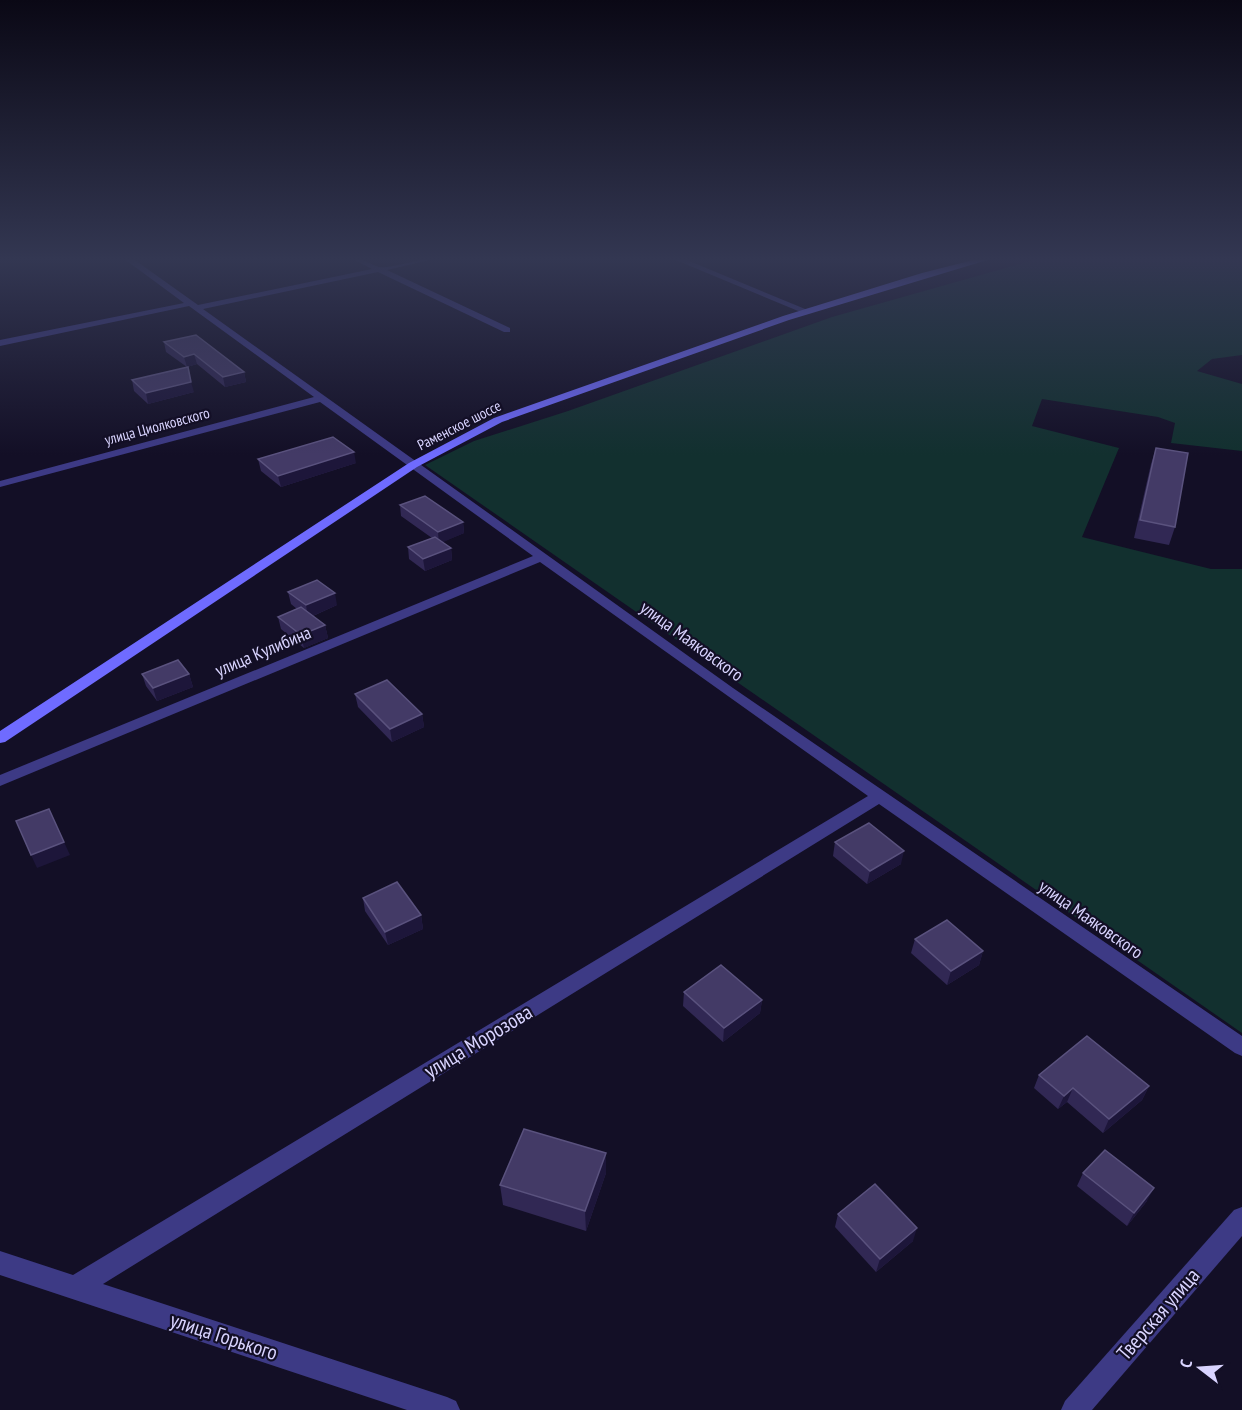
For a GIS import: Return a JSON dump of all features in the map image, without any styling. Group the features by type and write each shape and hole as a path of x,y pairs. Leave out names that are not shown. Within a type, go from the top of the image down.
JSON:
{"main road":[{"name":"Раменское шоссе","path":"0,738 413,465 498,420 770,324"}],"street":[{"path":"0,343 100,324"},
{"name":"улица Маяковского","path":"218,324 728,691 1242,1047"},
{"path":"493,324 507,330"},
{"name":"улица Циолковского","path":"0,484 322,398"},
{"name":"улица Кулибина","path":"0,781 541,557"},
{"name":"улица Морозова","path":"76,1287 880,796"},
{"name":"Тверская улица","path":"1074,1410 1242,1218"},
{"name":"улица Горького","path":"0,1263 447,1410"}],"green space":[{"path":"813,324 1242,324 1242,355 1212,359 1197,371 1242,384 1242,451 1171,443 1175,423 1158,417 1042,399 1032,426 1119,448 1082,537 1211,569 1242,569 1242,1033 425,465 474,441 568,411"}],"building":[{"path":"196,335 244,372 223,377 194,354 184,357 164,342"},
{"path":"188,367 191,382 146,393 132,380"},
{"path":"333,437 354,452 278,476 258,459"},
{"path":"1156,448 1188,453 1175,527 1140,520"},
{"path":"425,496 463,522 438,532 400,505"},
{"path":"435,537 451,548 423,559 408,547"},
{"path":"317,580 335,593 306,605 288,592"},
{"path":"301,607 325,625 301,635 278,617"},
{"path":"178,660 189,674 153,688 142,674"},
{"path":"387,680 422,714 390,729 355,694"},
{"path":"49,809 64,842 31,855 16,821"},
{"path":"869,823 904,851 870,871 835,842"},
{"path":"397,882 421,915 385,932 363,898"},
{"path":"947,920 983,951 951,971 915,939"},
{"path":"721,965 762,1000 724,1028 684,992"},
{"path":"1087,1036 1149,1086 1109,1119 1073,1088 1064,1096 1039,1075"},
{"path":"524,1129 606,1153 585,1211 500,1185"},
{"path":"1105,1150 1154,1188 1134,1213 1083,1173"},
{"path":"875,1184 917,1228 880,1259 838,1214"}]}
